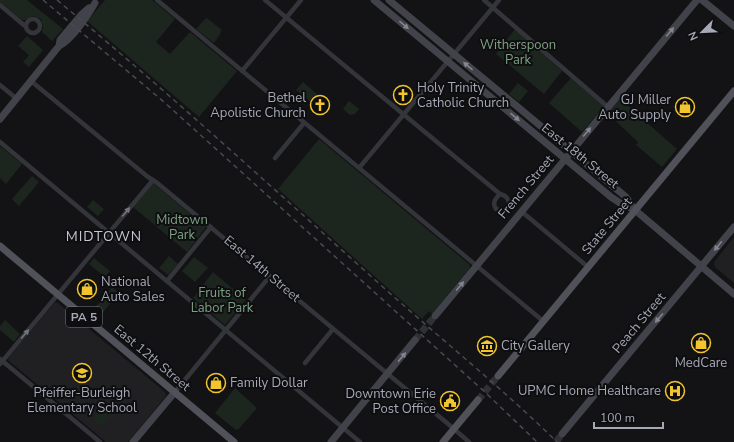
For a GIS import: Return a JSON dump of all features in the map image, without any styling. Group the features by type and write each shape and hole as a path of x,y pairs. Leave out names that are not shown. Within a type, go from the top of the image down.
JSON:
{"main road":[{"name":"East 18th Street","path":"374,0 611,197 635,210"},
{"name":"East 18th Street","path":"389,0 626,197 635,210"},
{"name":"French Street","path":"435,316 697,0"},
{"path":"702,0 734,26"},
{"path":"0,119 59,46 60,40 81,15 96,2"},
{"name":"State Street","path":"498,376 734,91"},
{"path":"635,210 734,294"},
{"name":"Peach Street","path":"562,434 734,227"},
{"name":"East 12th Street","path":"0,246 234,442"},
{"path":"331,442 415,340"},
{"path":"133,442 174,392"},
{"path":"443,442 478,400"}],"street":[{"path":"156,0 543,321"},
{"path":"265,0 500,194"},
{"path":"242,71 301,0"},
{"path":"484,0 608,108"},
{"path":"359,168 499,0"},
{"path":"0,5 25,26"},
{"name":"East 14th Street","path":"31,81 211,227 469,442"},
{"path":"0,85 17,99"},
{"path":"275,158 304,123"},
{"path":"0,142 360,442"},
{"path":"100,442 1,361 153,180"},
{"path":"521,211 588,267"},
{"path":"167,281 211,227"},
{"path":"174,392 270,276"},
{"path":"305,363 334,329"}],"shaded area":[{"path":"734,237 734,283 715,267 714,264"},
{"name":"Pfeiffer-Burleigh Elementary School","path":"55,302 165,392 166,396 128,442 106,442 8,360"}],"green space":[{"path":"0,0 27,0 63,29 52,41 42,32 43,27 41,19 33,16 22,20 0,2"},
{"path":"105,0 152,0 175,19 156,42 170,54 190,32 237,71 199,117 87,21"},
{"path":"207,18 222,30 214,43 196,29"},
{"name":"Witherspoon Park","path":"515,29 562,71 544,94 496,54"},
{"path":"27,36 43,50 29,67 23,62 29,55 18,46"},
{"path":"571,78 604,106 582,132 549,103"},
{"path":"303,82 317,94 311,102 296,90"},
{"path":"518,83 528,91 519,102 509,94"},
{"path":"619,98 677,149 662,167 636,145 638,142 607,113"},
{"path":"349,101 359,109 355,114 350,115 343,109"},
{"path":"319,139 470,265 469,269 432,314 429,311 422,319 278,189"},
{"path":"0,146 22,164 6,184 0,178"},
{"path":"32,176 39,182 19,206 12,199"},
{"name":"Midtown Park","path":"153,183 206,227 187,252 133,207"},
{"path":"93,200 104,209 98,216 87,207"},
{"path":"169,256 178,264 168,275 159,268"},
{"path":"194,257 208,268 195,282 182,271"},
{"path":"94,258 110,271 105,277 89,264"},
{"name":"Fruits of Labor Park","path":"213,272 246,300 225,325 193,298"},
{"path":"112,287 119,293 99,317 92,311"},
{"path":"5,320 20,334 14,342 0,330 0,326"},
{"path":"235,388 257,408 238,430 215,413"},
{"path":"100,409 106,410 109,418 103,426 94,421 95,415"}],"tunnel":[{"path":"415,340 435,316"},
{"path":"478,400 498,376"},
{"path":"556,442 562,434"}],"railway":[{"path":"43,0 164,102 487,394 537,442"},
{"path":"57,0 181,106 384,288 515,402 557,442"}],"place":[{"name":"Holy Trinity Catholic Church","path":"403,95"},
{"name":"Bethel Apolistic Church","path":"320,105"},
{"name":"GJ Miller Auto Supply","path":"685,107"},
{"name":"National Auto Sales","path":"87,289"},
{"name":"MedCare","path":"701,343"},
{"name":"City Gallery","path":"487,346"},
{"name":"Pfeiffer-Burleigh Elementary School","path":"82,373"},
{"name":"Family Dollar","path":"216,383"},
{"name":"UPMC Home Healthcare","path":"675,391"},
{"name":"Downtown Erie Post Office","path":"450,401"}],"district":[{"name":"MIDTOWN","path":"104,236"}]}
